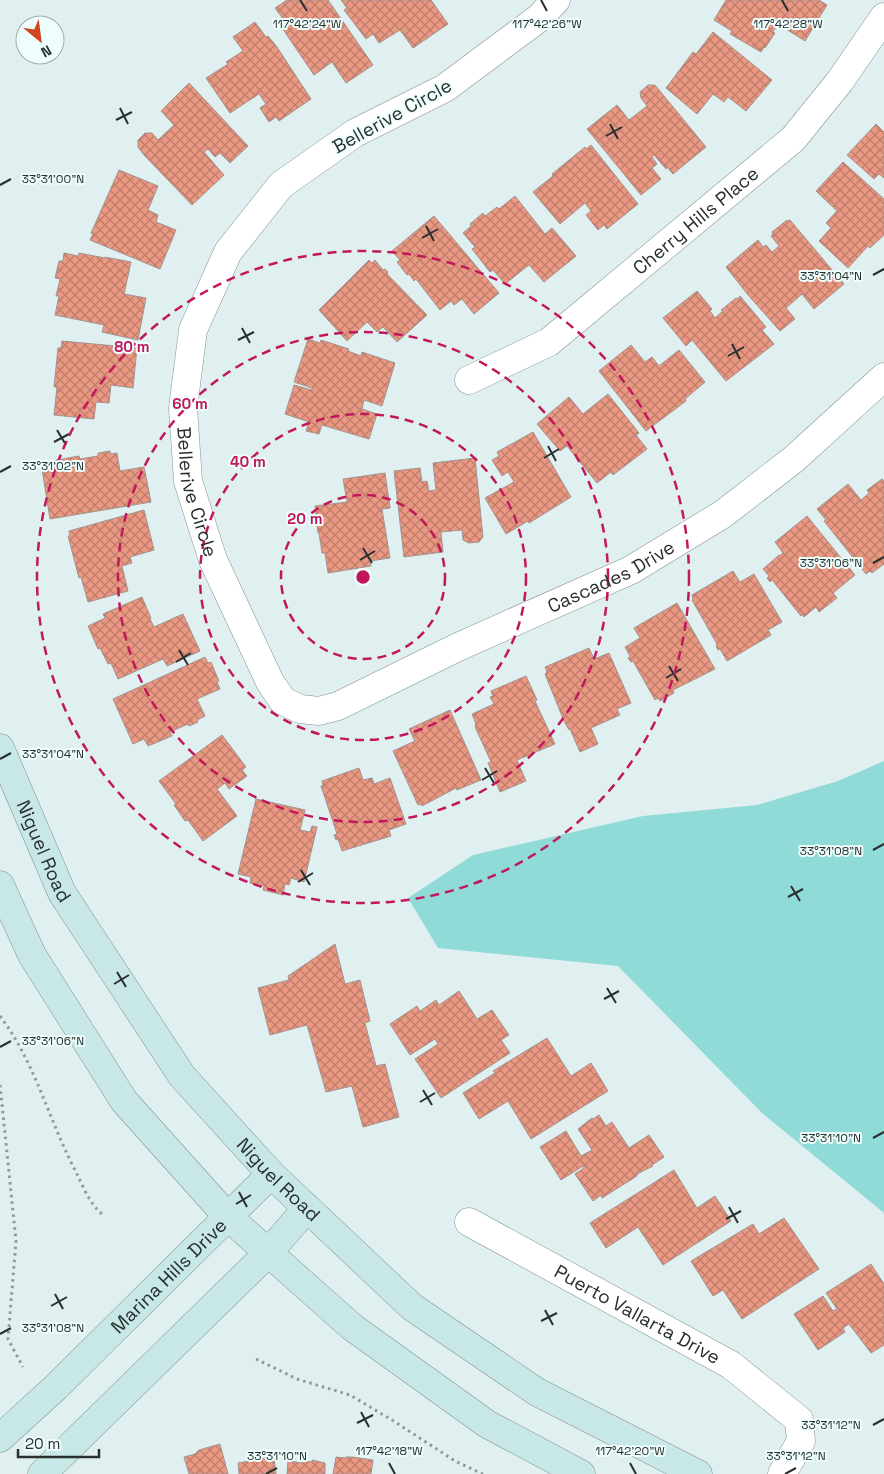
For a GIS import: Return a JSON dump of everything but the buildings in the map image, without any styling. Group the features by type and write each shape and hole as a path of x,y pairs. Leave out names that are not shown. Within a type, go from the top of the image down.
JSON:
{"main road":[{"name":"Niguel Road","path":"0,748 62,893 182,1076 271,1174 412,1307 537,1392 698,1474"},
{"path":"0,885 32,955 124,1101 227,1216 352,1326 487,1424 581,1474"},
{"name":"Marina Hills Drive","path":"0,1438 56,1387 271,1174"},
{"path":"42,1474 268,1253 307,1208"}],"street":[{"name":"Bellerive Circle","path":"300,709 284,701 270,682 213,560 188,481 183,408 193,330 228,252 281,185 355,133 445,88 539,18 556,0"},
{"name":"Cherry Hills Place","path":"469,380 549,342 793,139 840,80 884,17"},
{"name":"Cascades Drive","path":"300,709 319,711 338,706 458,647 632,570 723,514 794,459 884,377"},
{"name":"Puerto Vallarta Drive","path":"469,1222 731,1365 799,1420 801,1441 782,1474"}],"path":[{"path":"0,1016 12,1032 66,1154 84,1189 96,1209 102,1214"},
{"path":"0,1085 16,1240 8,1339 23,1367"},
{"path":"256,1359 296,1379 350,1395 455,1461 483,1474"}],"shaded area":[{"path":"884,761 884,1213 762,1113 618,966 438,948 408,898 473,855 643,816 757,805 838,781"}]}
